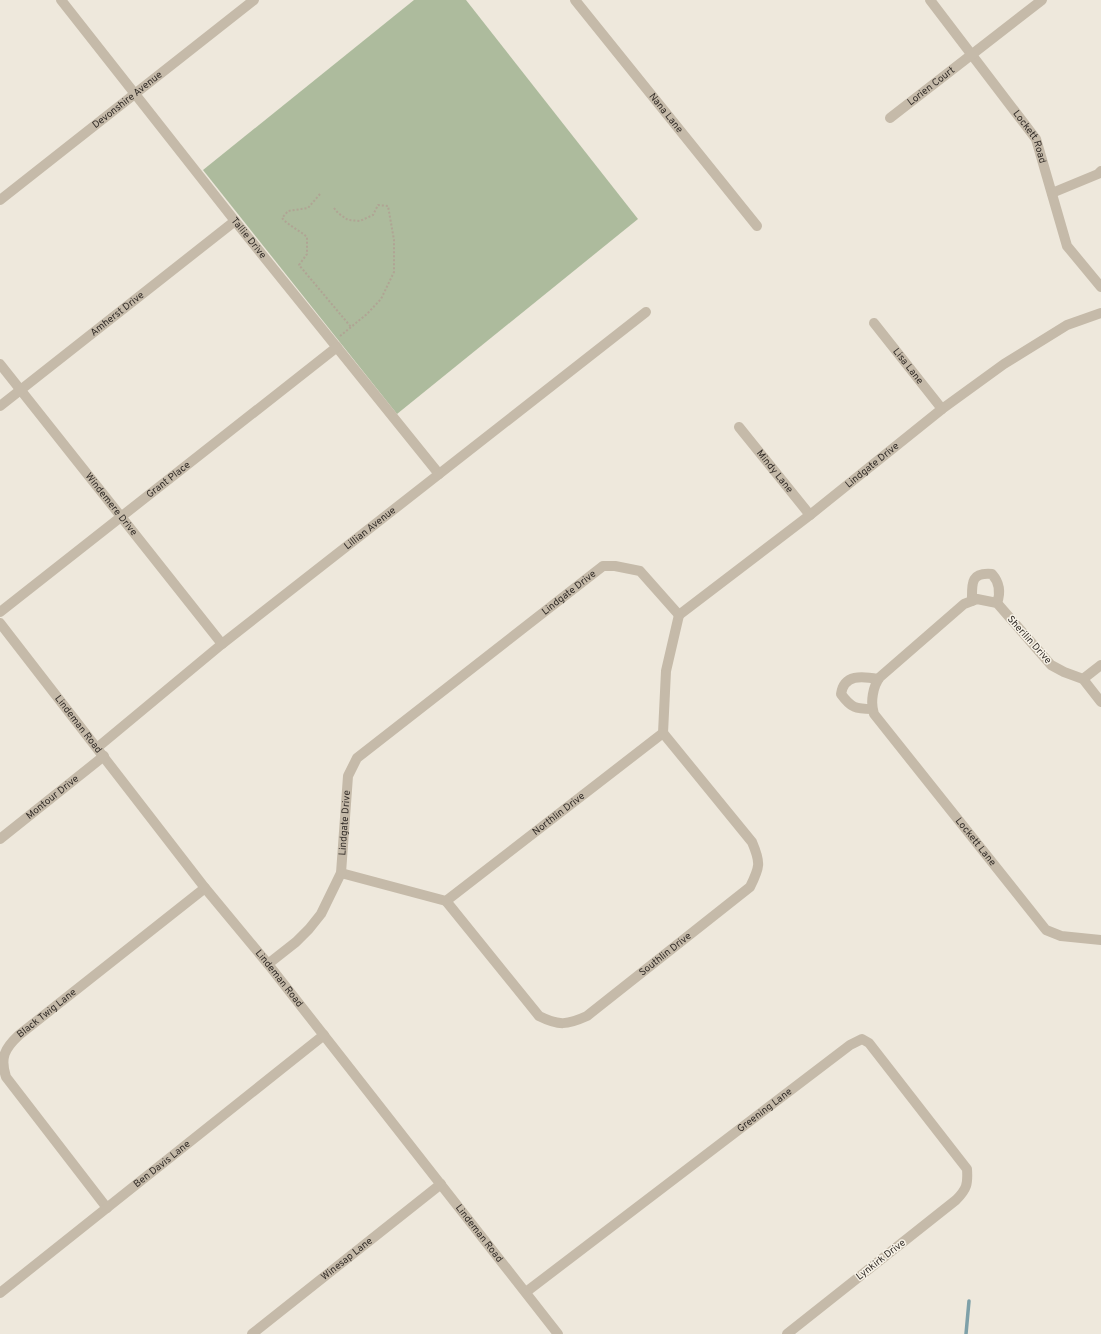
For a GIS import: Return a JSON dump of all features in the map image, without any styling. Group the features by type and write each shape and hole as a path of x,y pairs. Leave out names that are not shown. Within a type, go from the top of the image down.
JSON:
{"street":[{"name":"Tallie Drive","path":"61,0 235,221 439,474"},
{"name":"Devonshire Avenue","path":"0,200 254,0"},
{"name":"Nana Lane","path":"575,0 757,226"},
{"name":"Lockett Road","path":"930,0 1036,139 1067,246 1101,287"},
{"name":"Lorien Court","path":"890,118 1042,0"},
{"path":"1052,194 1098,174 1101,171"},
{"name":"Amherst Drive","path":"0,406 235,221"},
{"name":"Lillian Avenue","path":"98,747 222,644 646,312"},
{"name":"Lindgate Drive","path":"268,964 296,942 309,929 321,914 341,873 348,776 357,758 603,566 615,566 640,571 679,615 810,515 942,409 1004,364 1067,325 1101,313"},
{"name":"Lisa Lane","path":"874,323 942,409"},
{"name":"Grant Place","path":"0,612 335,344"},
{"name":"Windemere Drive","path":"0,364 222,644"},
{"name":"Mindy Lane","path":"739,427 810,515"},
{"path":"878,679 857,677 848,680 842,686 841,694 847,702 857,709 872,709 872,696 878,679 964,604 972,601 977,599 997,603 1000,596 997,580 992,574 983,573 976,576 972,583 972,601"},
{"name":"Sherilin Drive","path":"997,603 1051,665 1064,672 1083,679"},
{"path":"663,733 666,670 679,615"},
{"name":"Lindeman Road","path":"0,623 98,747 205,888 268,964 558,1334"},
{"path":"1101,665 1083,679 1101,702"},
{"name":"Lockett Lane","path":"872,709 874,714 1046,930 1061,936 1101,940"},
{"name":"Southlin Drive","path":"446,901 540,1016 554,1023 573,1022 586,1016 750,887 758,872 758,857 752,842 663,733"},
{"name":"Northlin Drive","path":"446,901 663,733"},
{"name":"Montour Drive","path":"0,839 104,756"},
{"path":"341,873 446,901"},
{"name":"Black Twig Lane","path":"107,1208 6,1077 2,1067 3,1056 7,1048 19,1035 205,888"},
{"name":"Ben Davis Lane","path":"0,1293 324,1035"},
{"name":"Greening Lane","path":"526,1292 850,1045 862,1038 869,1043 967,1169 968,1180"},
{"name":"Lynkirk Drive","path":"787,1334 956,1200 965,1191 968,1180"},
{"name":"Winesap Lane","path":"252,1334 441,1184"}],"path":[{"path":"320,194 308,208 288,211 282,218 287,224 298,229 307,237 307,254 299,265 351,327"},
{"path":"334,208 348,220 360,221 373,215 378,205 388,206 390,226 394,240 394,272 381,299 335,344"}],"green space":[{"path":"414,0 466,0 638,219 397,414 203,170"}],"waterway":[{"path":"966,1334 969,1301"}]}
